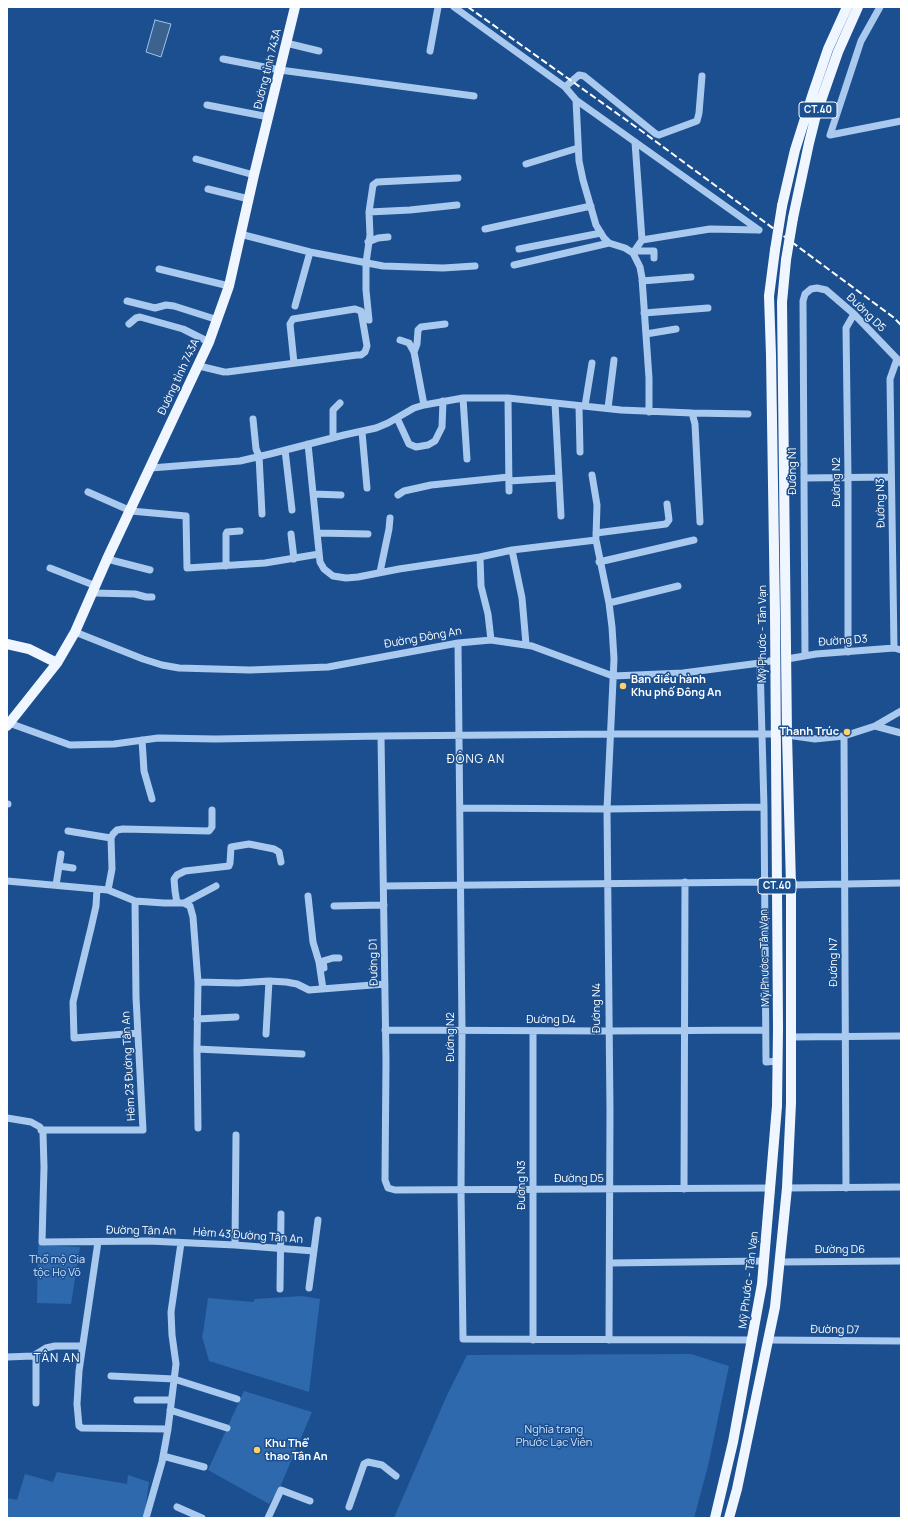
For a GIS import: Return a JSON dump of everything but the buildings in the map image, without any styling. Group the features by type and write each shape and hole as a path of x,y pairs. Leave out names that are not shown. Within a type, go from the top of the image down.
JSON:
{"main road":[{"name":"Đường tỉnh 743A","path":"8,725 57,663 75,632 107,559 199,366 218,320 229,286 248,199 295,7"},
{"name":"Mỹ Phước - Tân Vạn","path":"715,1518 734,1442 762,1284 777,1106 778,1061 772,354 769,296 782,206 795,150 828,49 847,7"},
{"name":"Mỹ Phước - Tân Vạn","path":"729,1518 775,1307 787,1188 791,1103 791,885 787,736 782,302 786,260 816,115 838,52 858,7"},
{"path":"7,644 29,649 57,663"},
{"path":"775,734 787,736"}],"street":[{"path":"430,51 438,7"},
{"path":"454,7 565,87 576,100 759,230 710,230 642,240"},
{"path":"880,7 860,41 830,134 901,121"},
{"path":"286,43 318,51"},
{"path":"223,59 280,70 474,96"},
{"path":"565,87 579,75 584,76 656,134 660,134 697,121 702,76"},
{"path":"576,100 578,148 583,180 596,225 609,243"},
{"path":"207,105 269,116"},
{"path":"634,252 642,240 635,142"},
{"path":"526,164 578,148"},
{"path":"196,159 254,175"},
{"path":"369,320 366,290 366,263 373,185 377,182 458,178"},
{"path":"208,189 248,199"},
{"path":"370,212 410,210 457,205"},
{"path":"485,229 591,206"},
{"path":"519,249 601,233"},
{"path":"240,234 310,252 383,266 442,268 475,266"},
{"path":"368,242 378,238 388,237"},
{"path":"514,265 609,243 634,252 654,251 654,258"},
{"path":"295,306 310,252"},
{"path":"634,252 640,267 642,281 649,378 649,412"},
{"path":"159,269 229,286"},
{"path":"642,281 691,277"},
{"name":"Đường D5","path":"811,289 817,288 826,290 854,314 899,361"},
{"name":"Đường N1","path":"805,655 803,301 805,294 811,289"},
{"path":"127,301 155,308 166,305 174,306 218,320"},
{"path":"644,313 708,308"},
{"path":"199,366 225,372 294,364 357,355 365,352 367,346 361,311 355,309 293,319 290,324 294,364"},
{"name":"Đường N2","path":"848,652 846,328 854,314"},
{"path":"129,324 136,318 140,317 183,330 209,342"},
{"path":"414,352 418,344 418,330 421,327 445,324"},
{"path":"646,334 676,329"},
{"path":"400,340 409,343 414,352 424,405"},
{"path":"608,408 614,360"},
{"name":"Đường N3","path":"897,649 893,574 890,379 899,361"},
{"path":"580,452 582,406 592,363"},
{"path":"151,468 240,461 334,437 362,432 376,428 414,408 463,398 508,398 649,412 748,414"},
{"path":"463,398 467,459"},
{"path":"508,398 509,491"},
{"path":"397,418 409,444 416,447 428,444 435,441 442,427 443,401"},
{"path":"334,437 333,410 340,403"},
{"path":"555,403 561,516"},
{"path":"692,413 695,424 700,522"},
{"path":"253,418 256,449 259,456 262,514"},
{"path":"362,432 367,488"},
{"path":"308,444 319,554 324,569 328,574 339,578 358,577 380,572 480,557 512,550 596,540"},
{"path":"285,450 292,510"},
{"name":"Đường N4","path":"592,475 597,505 596,540 599,562 609,603 614,658 607,809 610,1190 609,1340"},
{"path":"804,478 891,477"},
{"path":"398,495 404,490 431,485 509,479 558,478"},
{"path":"88,492 130,512 186,516 187,568 265,563 319,554"},
{"path":"313,494 341,495"},
{"path":"596,533 666,524 669,520 667,504"},
{"path":"380,572 390,518"},
{"path":"226,566 226,534 227,532 240,531"},
{"path":"317,533 368,534"},
{"path":"291,534 294,558"},
{"path":"599,562 694,540"},
{"path":"512,550 522,598 526,644"},
{"path":"480,557 481,586 488,614 491,640"},
{"path":"107,559 150,570"},
{"path":"50,568 95,589 152,597"},
{"path":"893,574 901,574"},
{"path":"609,603 678,586"},
{"name":"Đường Đông An","path":"75,632 143,659 162,665 179,668 250,670 328,667 458,643 491,640 526,644 613,676 683,673 775,660"},
{"name":"Đường N2","path":"458,643 462,1030 461,1190 464,1339 533,1340"},
{"name":"Đường D3","path":"787,658 805,655 897,649"},
{"path":"760,663 764,807 766,1062 778,1061"},
{"path":"787,736 815,739 844,736 875,726 901,710"},
{"path":"8,725 70,745 114,744 158,738 216,739 459,735 775,734"},
{"path":"875,726 901,733"},
{"name":"Đường D1","path":"381,736 385,984 384,1180 388,1188"},
{"name":"Đường N7","path":"844,736 846,1188"},
{"path":"142,740 144,771 152,799"},
{"path":"460,808 607,809 764,807"},
{"path":"108,890 112,869 111,838 117,830 209,831 212,827 212,810"},
{"path":"68,831 111,838"},
{"path":"181,903 174,891 174,879 177,874 229,866 231,847 249,844 274,849 279,852 281,862"},
{"path":"56,886 61,854"},
{"path":"59,866 72,868"},
{"path":"7,881 108,890 135,901 164,904 181,903 190,906 193,917 198,982 198,1128"},
{"path":"684,1189 685,882"},
{"path":"384,886 764,882"},
{"path":"791,885 901,883"},
{"path":"181,903 216,886"},
{"path":"97,889 96,906 73,1002 74,1038 138,1033"},
{"path":"308,896 313,942 325,989"},
{"name":"Hẻm 23 Đường Tân An","path":"41,1130 143,1130 138,1033 135,901"},
{"path":"334,906 384,905"},
{"path":"325,989 323,961 339,958"},
{"path":"198,982 238,983 269,981 292,983 309,990 385,984"},
{"path":"266,1034 269,981"},
{"path":"197,1019 236,1017"},
{"name":"Đường D4","path":"385,1030 765,1030"},
{"name":"Đường N3","path":"533,1031 533,1340"},
{"path":"791,1037 901,1036"},
{"path":"197,1049 302,1054"},
{"path":"7,1118 31,1122 37,1125 41,1130"},
{"name":"Đường Tân An","path":"41,1130 43,1135 44,1154 42,1242 143,1241 181,1243 171,1312 172,1335 176,1358 168,1429 163,1456 146,1518"},
{"path":"235,1245 236,1135"},
{"path":"787,1188 901,1187"},
{"name":"Đường D5","path":"388,1188 395,1190 771,1188"},
{"path":"280,1289 281,1214"},
{"path":"309,1288 318,1220"},
{"path":"98,1242 82,1346 77,1390 80,1428 168,1429"},
{"name":"Hẻm 43 Đường Tân An","path":"181,1243 235,1245 314,1251"},
{"path":"610,1263 764,1261"},
{"name":"Đường D6","path":"779,1262 901,1261"},
{"path":"533,1340 753,1340"},
{"name":"Đường D7","path":"769,1340 901,1341"},
{"path":"7,1357 27,1357 54,1346 82,1346"},
{"path":"36,1354 36,1403"},
{"path":"111,1376 174,1379 237,1399"},
{"path":"137,1400 171,1400"},
{"path":"170,1410 228,1428"},
{"path":"163,1456 204,1467"},
{"path":"349,1507 364,1464 368,1462 382,1465 396,1476"},
{"path":"268,1518 281,1490 310,1501"},
{"path":"177,1507 202,1518"}],"green space":[{"name":"Thổ mộ Gia tộc Họ Võ","path":"38,1245 80,1247 71,1304 37,1303"},
{"path":"302,1296 320,1299 309,1392 209,1361 202,1336 208,1298 253,1302 255,1299"},
{"name":"Nghĩa trang Phước Lạc Viên","path":"691,1354 729,1366 708,1466 694,1518 394,1518 447,1395 467,1355"},
{"name":"Khu Thể thao Tân An","path":"244,1391 312,1412 280,1487 269,1504 208,1470"},
{"path":"57,1472 127,1484 128,1475 149,1482 144,1518 7,1518 7,1498 17,1500 25,1474 53,1482"}],"shaded area":[{"path":"155,20 171,24 161,57 146,52"}],"railway":[{"path":"468,7 643,132 893,317 901,325"}],"place":[{"name":"Ban điều hành Khu phố Đông An","path":"623,686"},
{"name":"Thanh Trúc","path":"847,732"},
{"name":"Khu Thể thao Tân An","path":"257,1450"}],"district":[{"name":"ĐÔNG AN","path":"476,760"},
{"name":"TÂN AN","path":"57,1359"}]}
